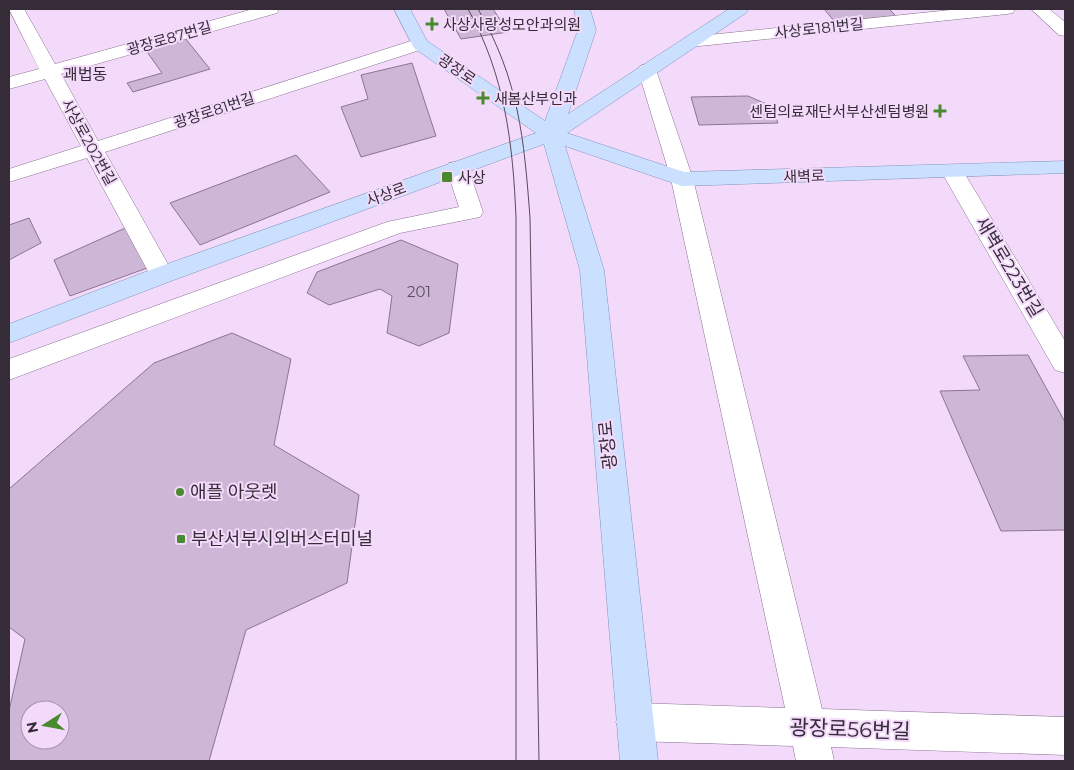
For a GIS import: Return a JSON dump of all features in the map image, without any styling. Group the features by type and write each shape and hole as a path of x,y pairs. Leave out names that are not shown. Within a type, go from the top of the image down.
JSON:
{"main road":[{"name":"광장로","path":"402,9 420,44 551,134 592,270 639,761"},
{"path":"551,134 587,30 582,9"},
{"name":"사상로","path":"9,334 162,275 551,134 740,9"},
{"name":"새벽로","path":"551,134 682,179 1065,167"}],"street":[{"name":"사상로202번길","path":"16,9 162,275"},
{"name":"광장로87번길","path":"9,83 271,9"},
{"name":"사상로181번길","path":"690,42 1007,9"},
{"path":"1039,9 1065,31"},
{"name":"광장로81번길","path":"9,176 420,44"},
{"path":"646,70 682,179 812,745"},
{"path":"9,370 395,227 472,212 457,168"},
{"name":"새벽로223번길","path":"952,171 1065,363"},
{"name":"광장로56번길","path":"635,722 812,745 1065,736"}],"building":[{"path":"444,9 493,9 508,32 461,39"},
{"path":"824,9 889,9 896,16 835,22"},
{"path":"185,38 210,69 133,92 127,83 162,73 145,49"},
{"path":"412,63 436,136 361,157 341,107 368,99 361,75"},
{"path":"748,96 771,106 778,123 699,125 691,97"},
{"path":"296,155 330,192 200,245 170,203"},
{"path":"29,218 41,243 9,260 9,225"},
{"path":"132,225 150,267 70,296 54,260"},
{"path":"401,240 458,264 449,333 419,346 387,333 392,296 380,289 329,305 307,293 317,272"},
{"name":"부산서부시외버스터미널","path":"232,333 291,359 274,445 359,495 347,583 246,630 209,761 9,761 9,711 25,639 9,627 9,489 154,363"},
{"path":"1028,355 1065,422 1065,530 1001,531 940,391 980,390 963,356"}],"tram line":[{"path":"468,9 481,34 499,85 505,110 515,190 516,761"},
{"path":"478,9 503,60 511,85 522,135 528,189 539,761"}],"place":[{"name":"사상사랑성모안과의원","path":"432,24"},
{"name":"새봄산부인과","path":"483,98"},
{"name":"센텀의료재단서부산센텀병원","path":"940,111"},
{"name":"사상","path":"447,177"},
{"name":"애플 아웃렛","path":"180,492"},
{"name":"부산서부시외버스터미널","path":"181,539"}],"district":[{"name":"괘법동","path":"85,74"}]}
